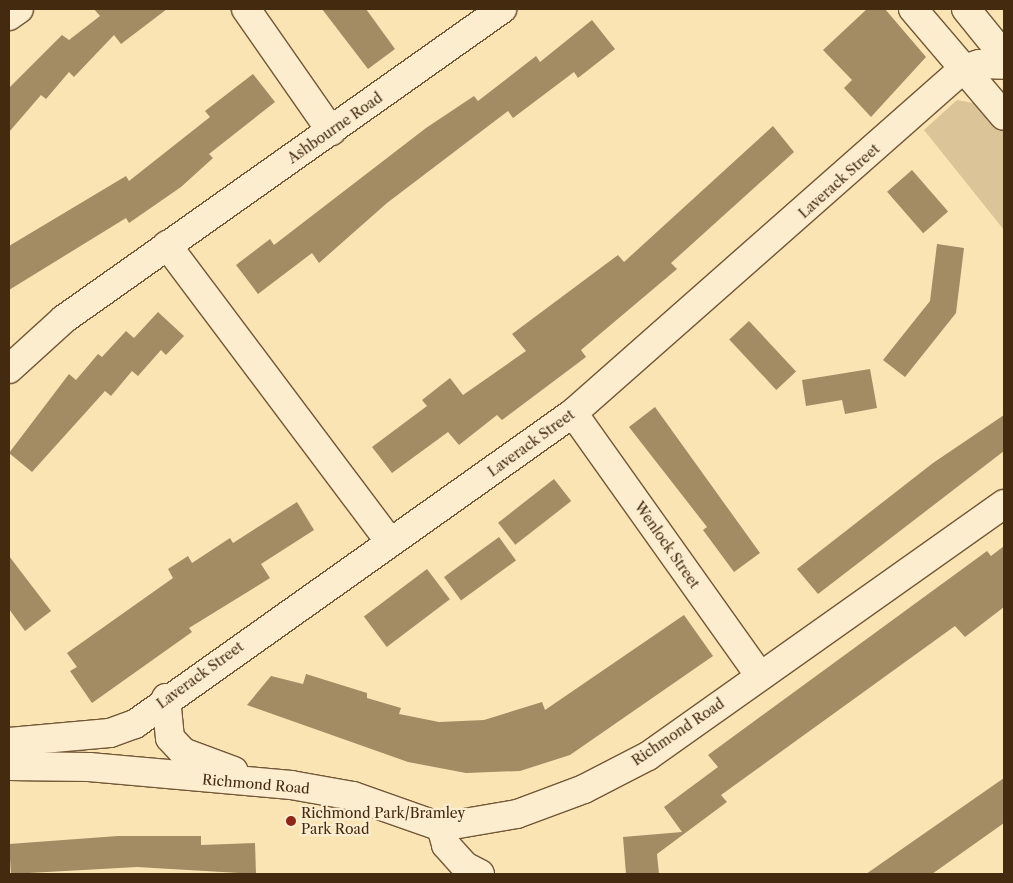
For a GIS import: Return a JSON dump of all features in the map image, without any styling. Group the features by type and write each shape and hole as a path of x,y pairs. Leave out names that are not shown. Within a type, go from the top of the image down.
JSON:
{"main road":[{"path":"9,16 19,9"},
{"path":"246,9 331,130"},
{"name":"Ashbourne Road","path":"9,369 64,319 502,9"},
{"path":"913,9 1004,116"},
{"path":"966,9 1004,56"},
{"path":"963,69 979,64 1004,65"},
{"name":"Laverack Street","path":"9,742 110,733 135,724 166,698 573,413 963,69"},
{"path":"167,245 390,542"},
{"name":"Wenlock Street","path":"573,413 760,676"},
{"name":"Richmond Road","path":"9,766 89,767 271,782 353,796 441,827 517,814 584,789 648,756 1004,504"},
{"path":"166,698 170,738 183,752 271,782"},
{"path":"441,827 446,845 465,866 480,874"}],"shaded area":[{"path":"957,100 973,103 1004,132 1004,230 924,130"}],"building":[{"path":"94,9 167,9 121,44 114,35 74,77 69,72 46,99 41,95 9,132 9,88 62,35 69,40 100,16"},
{"path":"322,9 366,9 395,49 368,69"},
{"path":"867,9 885,9 926,57 871,117 844,88 852,80 823,50"},
{"path":"592,20 615,49 578,78 574,72 513,118 508,111 387,203 319,263 312,253 258,294 236,265 270,239 274,245 426,128 474,96 478,101 536,56 540,62"},
{"path":"253,74 275,102 209,154 213,158 181,187 129,223 126,218 9,290 9,246 126,176 129,181 210,117 205,111"},
{"path":"773,126 794,152 671,263 677,269 581,350 586,357 502,420 497,415 459,445 448,432 392,473 372,447 427,406 422,400 450,378 463,395 526,351 512,334 618,255 624,262"},
{"path":"912,170 948,212 923,233 887,192"},
{"path":"937,244 964,248 956,313 905,377 883,360 930,301"},
{"path":"158,312 184,336 166,355 161,350 138,376 132,371 111,396 105,391 32,472 9,453 69,374 76,380 98,354 102,357 126,331 134,338"},
{"path":"749,321 796,371 776,390 729,339"},
{"path":"870,369 877,408 845,414 842,400 806,406 802,380"},
{"path":"655,407 760,553 734,572 703,530 707,527 629,427"},
{"path":"1004,415 1004,451 818,594 797,569 933,463"},
{"path":"554,479 571,501 515,545 498,523"},
{"path":"297,502 314,530 261,564 270,578 189,628 192,632 92,703 70,671 77,667 67,653 173,578 168,569 188,556 192,563 230,538 233,543"},
{"path":"499,537 516,560 461,600 444,577"},
{"path":"1004,546 1004,607 965,637 955,626 721,795 727,802 657,854 659,874 626,874 623,837 682,832 664,807 718,767 708,755 987,551 991,556"},
{"path":"9,556 51,611 25,631 9,609"},
{"path":"427,569 450,599 387,647 364,617"},
{"path":"684,615 713,656 570,755 520,771 466,773 408,762 247,705 271,676 303,684 306,674 367,693 367,698 401,708 399,714 439,722 484,720 542,702 545,710"},
{"path":"1004,778 1004,823 932,874 866,874"},
{"path":"118,836 201,836 201,845 255,843 256,874 137,867 11,874 9,844"}],"place":[{"name":"Richmond Park/Bramley Park Road","path":"291,821"}]}
